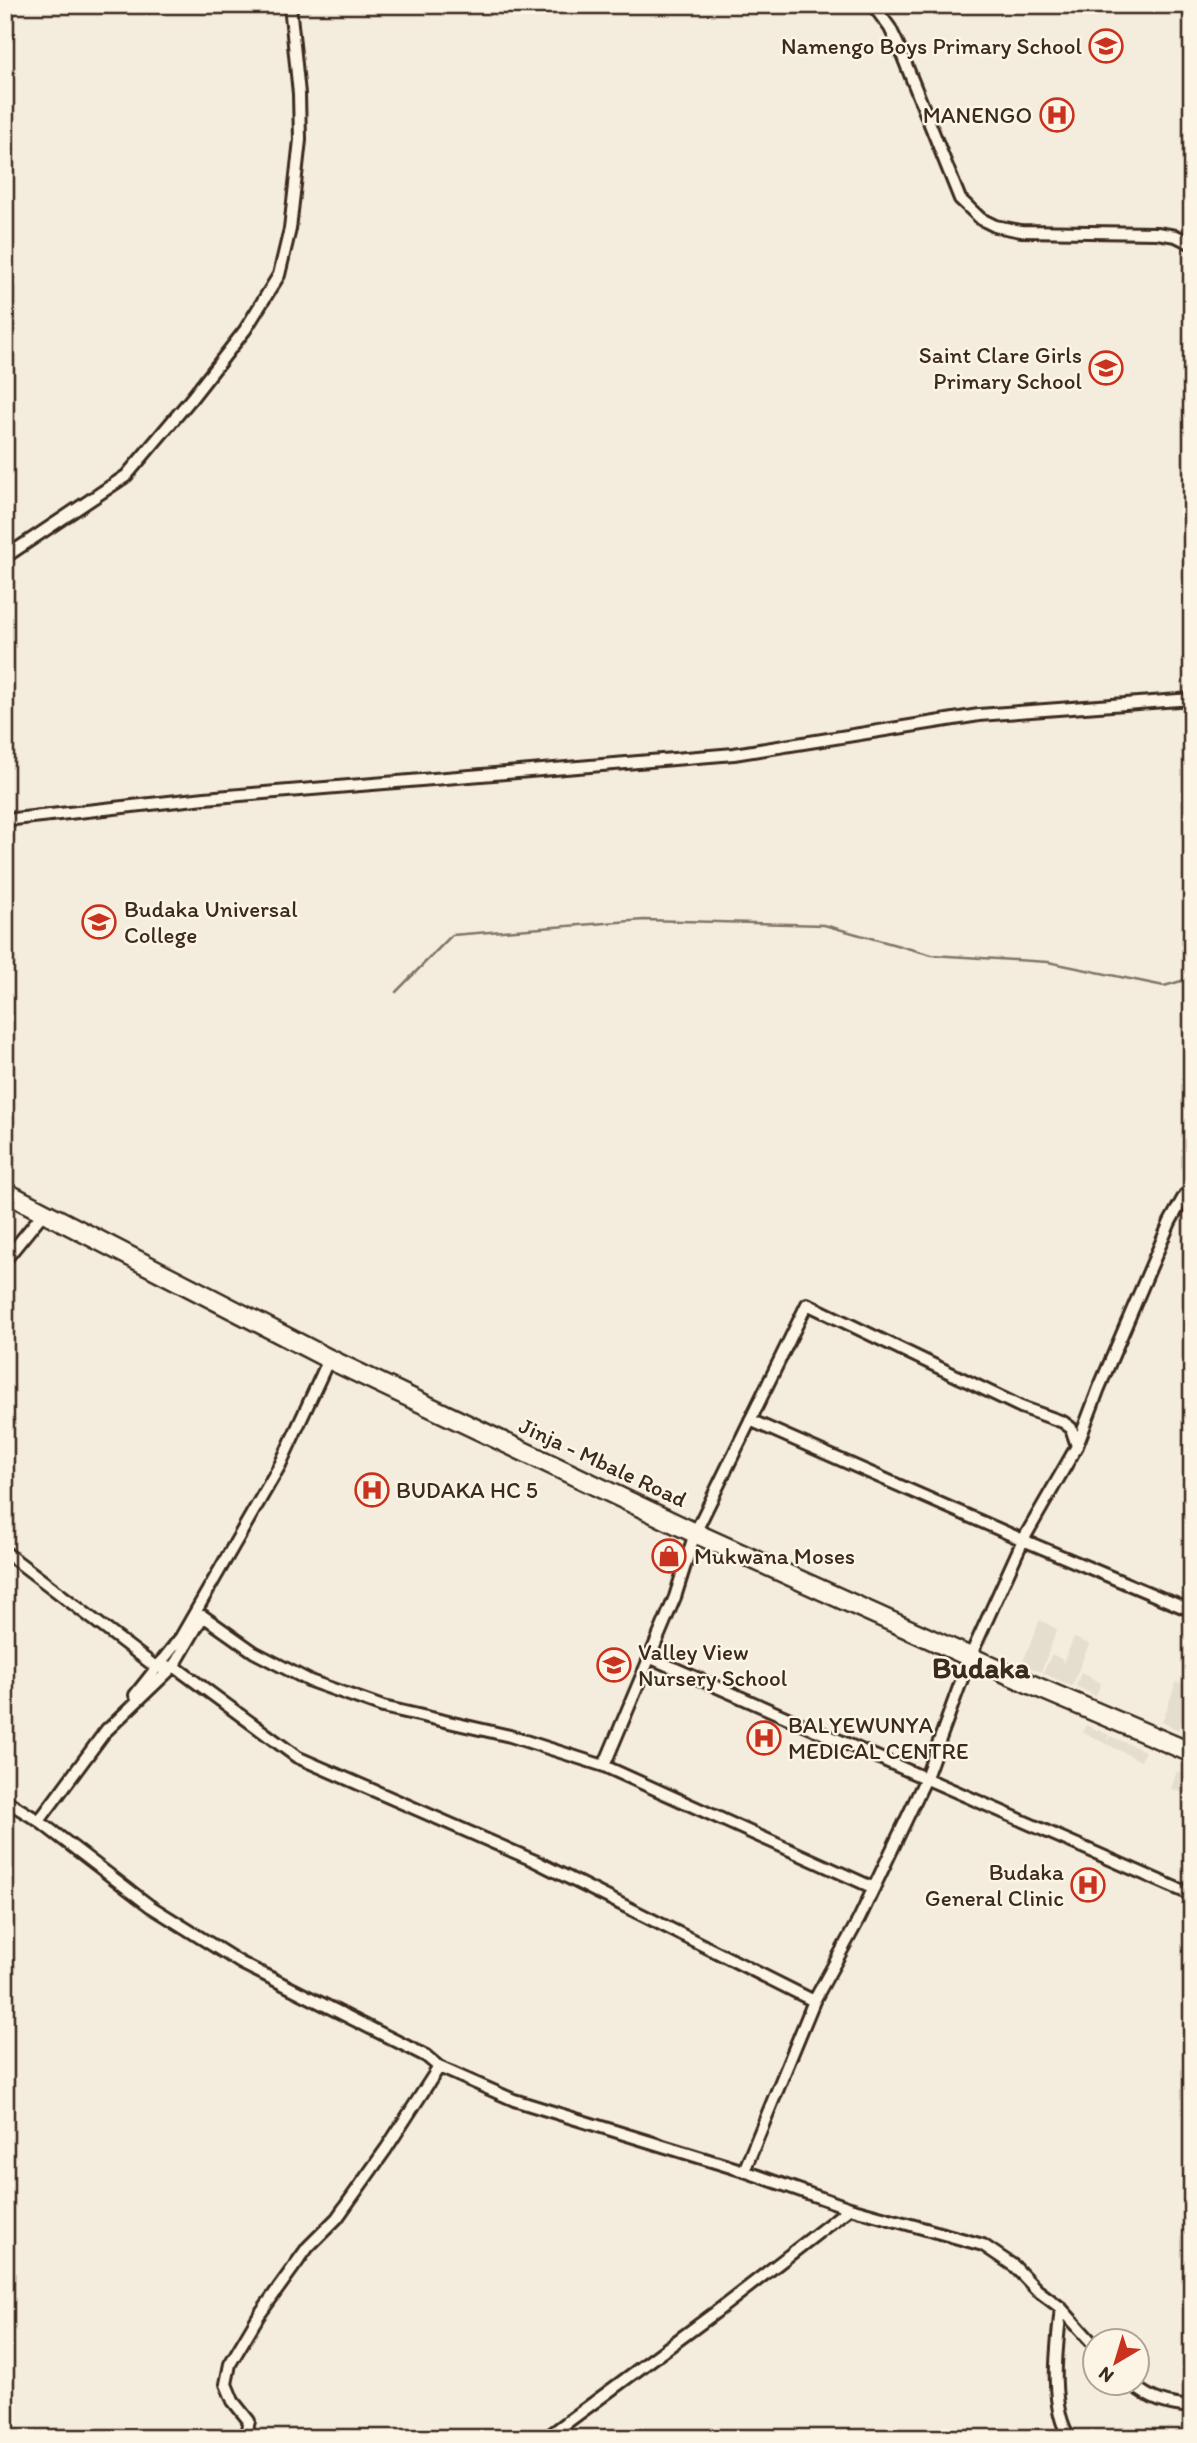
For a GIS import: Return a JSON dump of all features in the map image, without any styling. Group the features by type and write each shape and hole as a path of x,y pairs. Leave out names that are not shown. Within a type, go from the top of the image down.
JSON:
{"main road":[{"name":"Jinja - Mbale Road","path":"6,1193 329,1359 695,1533 1192,1753"}],"street":[{"path":"5,556 126,476 245,330 279,275 290,229 300,140 299,94 290,5"},
{"path":"873,5 890,28 899,47 960,199 981,219 995,226 1021,231 1157,233 1176,236 1192,244"},
{"path":"5,820 218,797 734,754 979,715 1192,699"},
{"path":"744,2171 814,2001 874,1888 925,1780 970,1657 1023,1540 1077,1446 1170,1222 1185,1195 1192,1195"},
{"path":"5,1260 44,1212"},
{"path":"604,1766 675,1597 695,1533 807,1304 1021,1407 1063,1422 1071,1428 1077,1446"},
{"path":"39,1821 103,1734 181,1637 280,1465 329,1359"},
{"path":"750,1420 1192,1611"},
{"path":"5,1552 157,1668 174,1666 297,1757 535,1861 814,2001"},
{"path":"103,1734 174,1666 202,1616 254,1652 310,1681 383,1707 510,1736 604,1766 874,1888"},
{"path":"651,1658 925,1780 1185,1892 1191,1892"},
{"path":"5,1800 39,1821 150,1906 241,1963 426,2056 439,2067 514,2099 744,2171 850,2208 983,2245 1014,2266 1037,2290 1061,2308 1082,2331"},
{"path":"245,2438 249,2421 233,2402 226,2384 230,2364 259,2315 308,2247 337,2218 439,2067"},
{"path":"546,2438 850,2208"},
{"path":"1061,2308 1055,2392 1070,2438"},
{"path":"1152,2398 1163,2404 1192,2407"}],"shaded area":[{"path":"1040,1620 1057,1629 1041,1672 1022,1664"},
{"path":"1074,1638 1089,1644 1072,1686 1043,1673 1052,1654 1063,1660 1061,1667"},
{"path":"1081,1672 1101,1683 1096,1696 1076,1686"},
{"path":"1176,1682 1192,1686 1192,1695 1178,1730 1162,1722"},
{"path":"1086,1725 1109,1735 1106,1742 1110,1736 1145,1751 1141,1761 1082,1732"},
{"path":"1177,1771 1192,1777 1191,1796 1171,1789"}],"waterway":[{"path":"396,992 452,935 644,920 824,925 932,955 1048,962 1164,986 1192,978"}],"place":[{"name":"Namengo Boys Primary School","path":"1106,46"},
{"name":"MANENGO","path":"1057,115"},
{"name":"Saint Clare Girls Primary School","path":"1106,368"},
{"name":"Budaka Universal College","path":"99,922"},
{"name":"BUDAKA HC 5","path":"372,1490"},
{"name":"Mukwana Moses","path":"669,1556"},
{"name":"Valley View Nursery School","path":"614,1665"},
{"name":"BALYEWUNYA MEDICAL CENTRE","path":"764,1738"},
{"name":"Budaka General Clinic","path":"1088,1885"}],"district":[{"name":"Budaka","path":"981,1667"}]}
